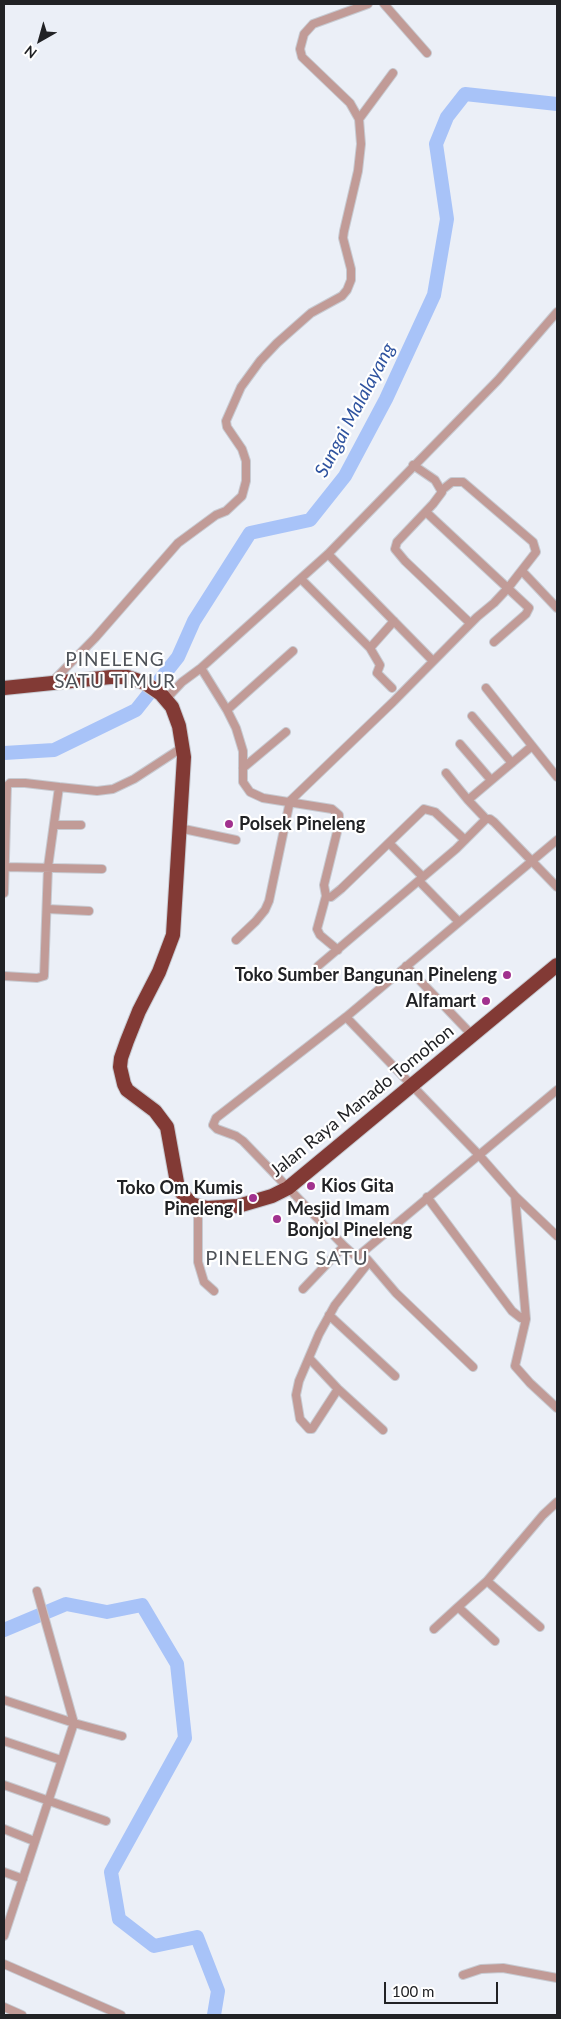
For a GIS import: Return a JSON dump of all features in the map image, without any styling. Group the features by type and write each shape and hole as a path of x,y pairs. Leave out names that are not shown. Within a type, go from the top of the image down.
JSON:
{"highway":[{"path":"4,688 128,677 145,683 163,696 179,726 183,747 172,940 160,972 139,1011 127,1041 121,1058 120,1071 127,1090 155,1111 167,1127 178,1188 186,1200 198,1207"},
{"name":"Jalan Raya Manado Tomohon","path":"198,1207 215,1208 245,1204 272,1196 288,1188 557,965"}],"street":[{"path":"51,683 95,638 178,544 216,515 226,512 242,496 246,481 246,461 242,449 227,428 226,421 240,387 277,343 311,313 342,296 349,284 351,269 343,238 358,171 361,144 359,119 350,103 302,57 300,49 304,34 313,24 368,4"},
{"path":"384,4 427,52"},
{"path":"359,119 393,73"},
{"path":"163,696 200,668 328,554 498,380 557,312"},
{"path":"413,465 431,477 442,490"},
{"path":"236,940 256,921 265,910 269,901 290,801 393,702 470,623 508,588 536,552 533,542 463,482 452,482 442,490 440,496 397,542 395,549 405,561 470,623"},
{"path":"426,512 526,605 528,611 494,642"},
{"path":"328,554 432,661"},
{"path":"522,571 557,608"},
{"path":"301,579 370,648 380,665 377,674 392,688"},
{"path":"370,648 394,622"},
{"path":"227,710 293,651"},
{"path":"200,668 227,710 240,740 243,782 250,792 263,798 332,809 339,815 339,824 324,885 326,896 317,929 320,935 338,950"},
{"path":"486,688 557,777"},
{"path":"472,716 512,763"},
{"path":"243,768 286,732"},
{"path":"460,744 490,780"},
{"path":"468,800 532,746"},
{"path":"4,893 7,786 10,783 97,791 113,789 134,779 183,747"},
{"path":"446,773 486,819 494,822 557,886"},
{"path":"4,976 37,978 44,976 48,867 59,787"},
{"path":"326,896 334,895 424,809 435,812 466,840"},
{"path":"318,966 466,840 486,819"},
{"path":"55,824 81,826"},
{"path":"179,828 236,840"},
{"path":"557,840 346,1017 213,1122 217,1130 240,1138 344,1246 354,1255 359,1256 427,1197 557,1090"},
{"path":"389,842 459,922"},
{"path":"5,866 102,869"},
{"path":"47,909 89,911"},
{"path":"406,966 472,1035"},
{"path":"346,1017 479,1155 515,1196 557,1236"},
{"path":"515,1196 526,1319 515,1366 557,1408"},
{"path":"427,1197 512,1310 521,1318 526,1319"},
{"path":"198,1207 198,1262 204,1282 214,1291"},
{"path":"303,1289 344,1246"},
{"path":"362,1253 415,1311 473,1367"},
{"path":"338,1389 312,1429 309,1429 300,1418 296,1395 299,1381 329,1316 342,1296 370,1262"},
{"path":"329,1316 395,1376"},
{"path":"309,1358 338,1389 383,1430"},
{"path":"434,1629 487,1581 543,1515 557,1502"},
{"path":"487,1581 540,1627"},
{"path":"4,1936 6,1919 23,1879 74,1723 37,1591"},
{"path":"458,1607 495,1641"},
{"path":"4,1700 74,1723 122,1736"},
{"path":"4,1741 61,1760"},
{"path":"4,1785 106,1821"},
{"path":"4,1830 34,1841"},
{"path":"4,1872 23,1879"},
{"path":"4,1964 121,2015"},
{"path":"463,1975 481,1969 503,1968 557,1978"},
{"path":"4,2007 22,2015"}],"waterway":[{"name":"Sungai Malalayang","path":"4,753 54,750 136,710 178,657 194,621 250,533 310,520 345,476 386,399 434,295 447,219 436,144 447,117 465,94 557,104"},
{"name":"Sungai Malalayang","path":"4,1630 66,1604 107,1612 142,1605 177,1664 185,1738 111,1872 119,1919 154,1946 197,1937 218,1991 214,2015"}],"place":[{"name":"Polsek Pineleng","path":"229,824"},
{"name":"Toko Sumber Bangunan Pineleng","path":"507,975"},
{"name":"Alfamart","path":"486,1001"},
{"name":"Kios Gita","path":"311,1186"},
{"name":"Toko Om Kumis Pineleng I","path":"253,1198"},
{"name":"Mesjid Imam Bonjol Pineleng","path":"277,1219"}],"district":[{"name":"PINELENG SATU TIMUR","path":"115,671"},
{"name":"PINELENG SATU","path":"287,1259"}]}
